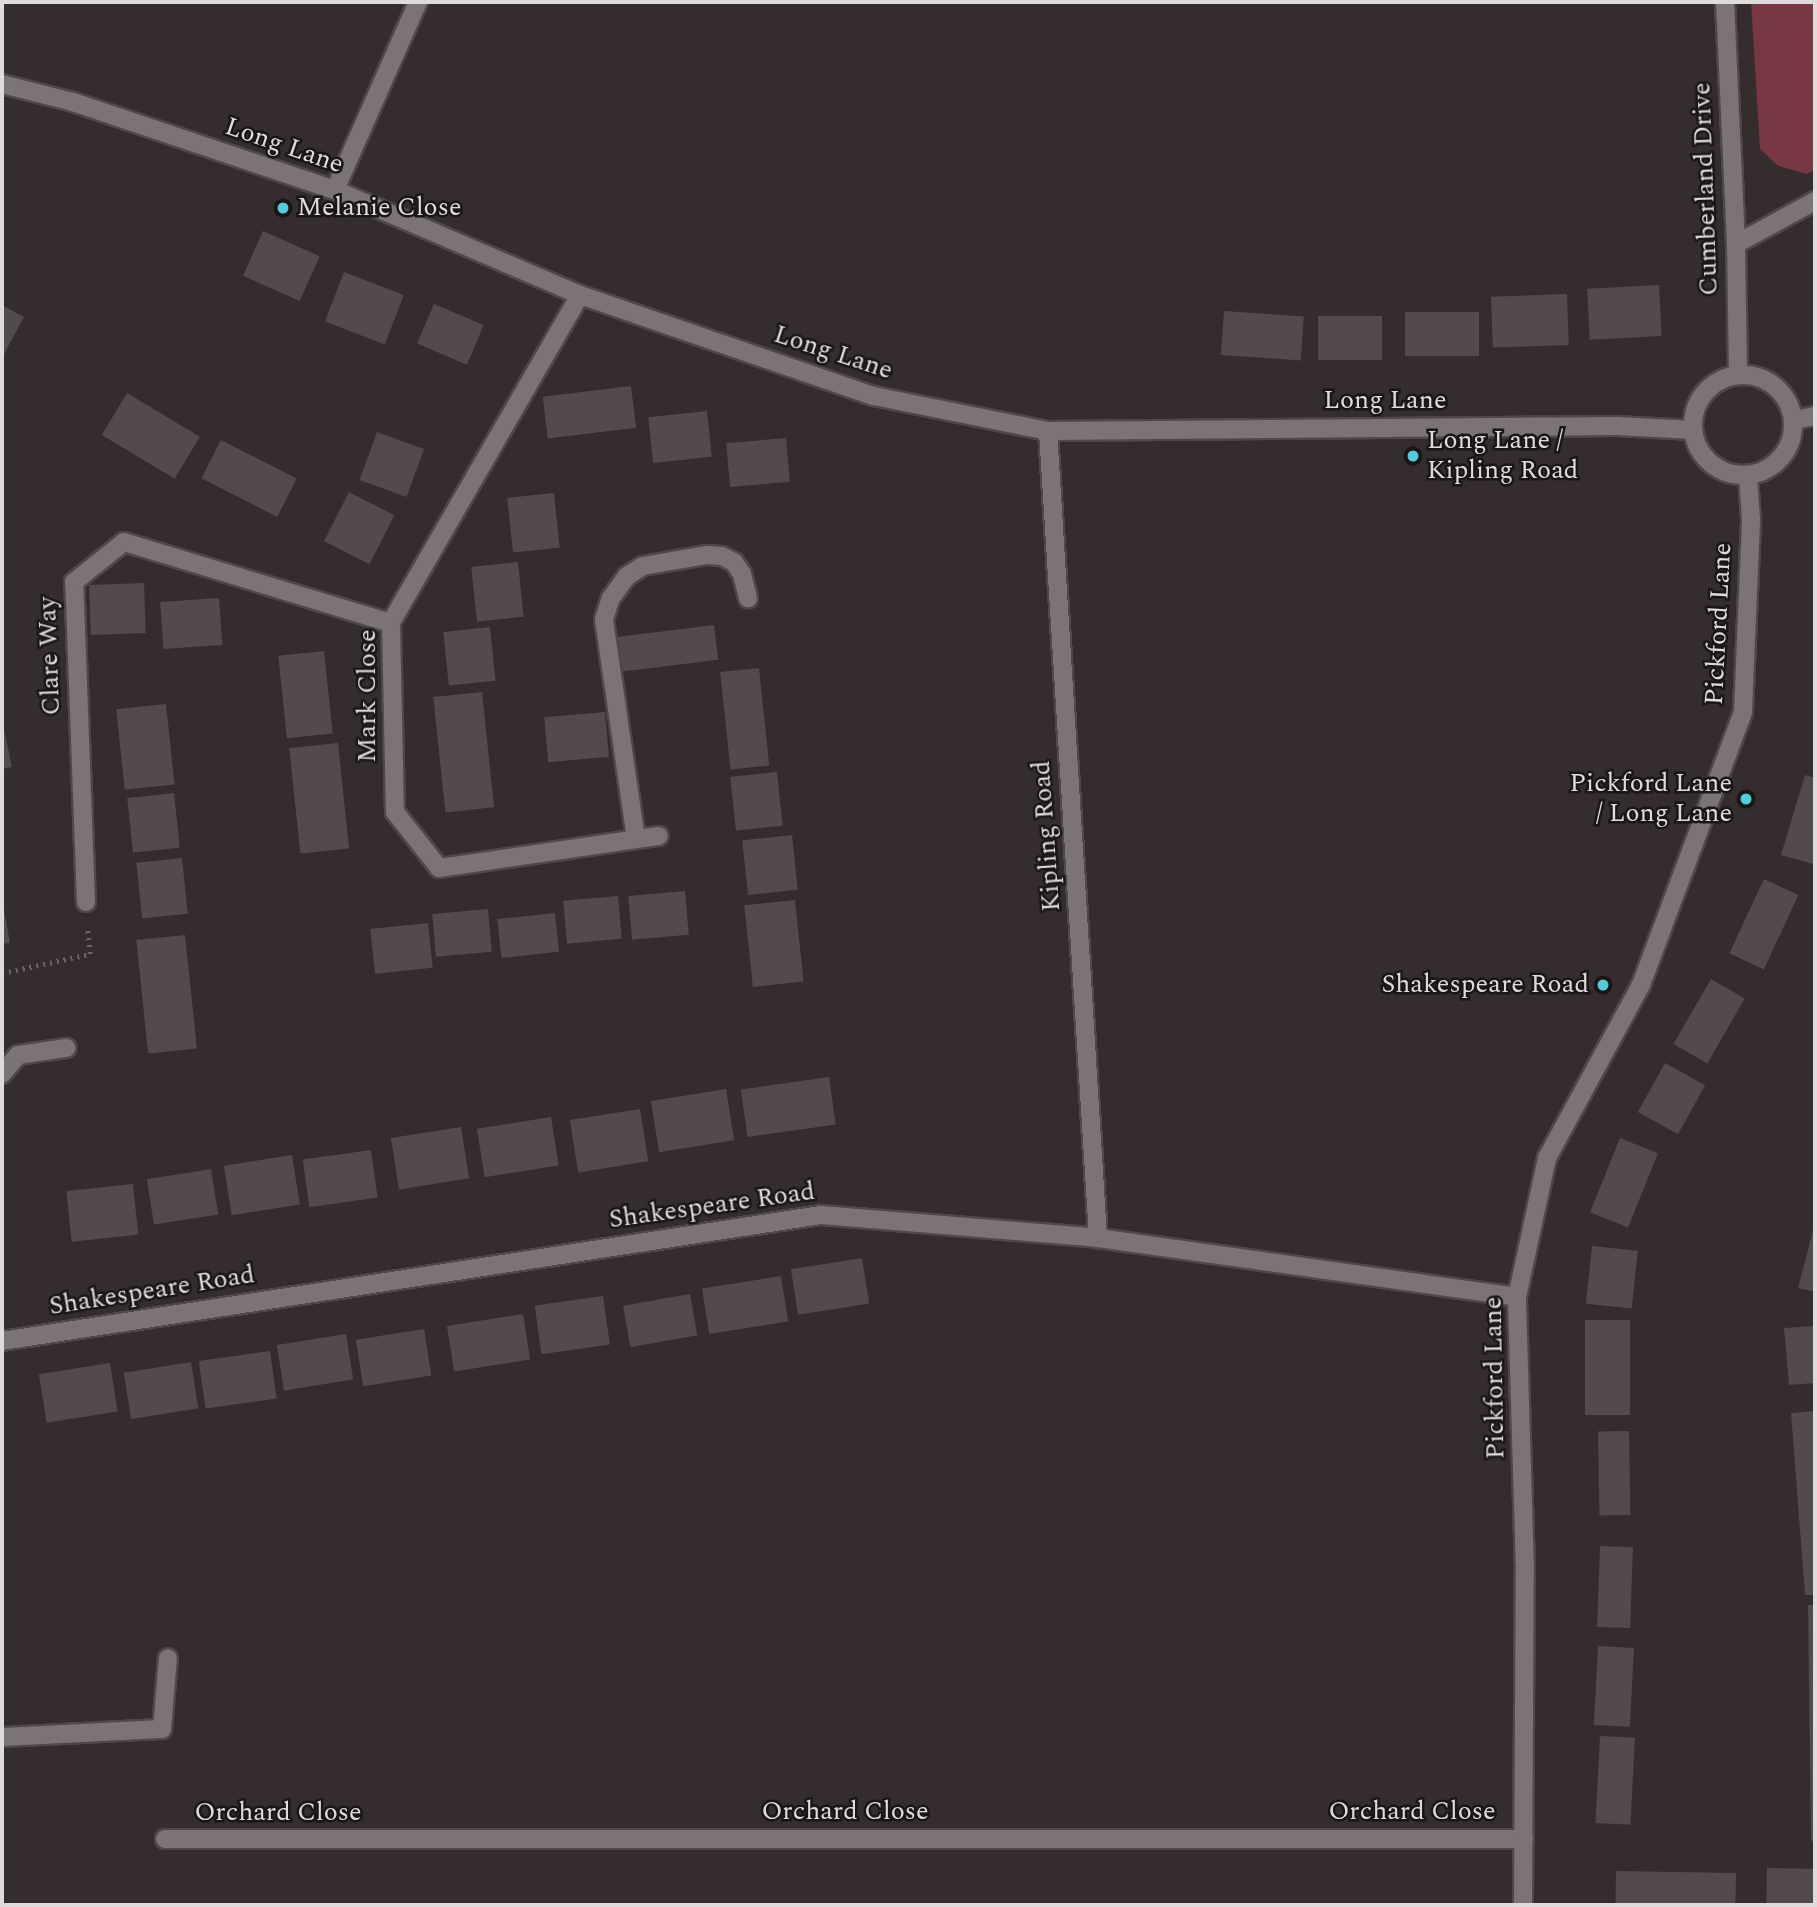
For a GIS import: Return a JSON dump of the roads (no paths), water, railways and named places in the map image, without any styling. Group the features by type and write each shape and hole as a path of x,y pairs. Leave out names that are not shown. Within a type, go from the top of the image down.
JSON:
{"street":[{"path":"335,190 418,2"},
{"name":"Cumberland Drive","path":"1725,2 1736,244 1738,375"},
{"name":"Long Lane","path":"2,84 73,102 335,190 580,295 874,396 1048,431 1616,426 1693,430"},
{"path":"1736,244 1815,201"},
{"name":"Mark Close","path":"580,295 391,623 395,812 439,868 659,836"},
{"path":"1738,375 1758,377 1775,386 1788,401 1794,420 1792,440 1783,457 1767,470 1748,476 1728,473 1711,464 1699,449 1693,430 1695,411 1704,393 1719,380 1738,375"},
{"path":"1794,420 1815,416"},
{"name":"Kipling Road","path":"1048,431 1098,1238"},
{"name":"Pickford Lane","path":"1523,1905 1525,1571 1517,1297 1546,1158 1641,985 1743,712 1751,520 1748,476"},
{"name":"Clare Way","path":"86,902 74,582 124,542 391,623"},
{"path":"635,839 604,619 611,598 627,576 643,566 707,555 722,556 734,562 742,574 748,598"},
{"path":"2,1074 18,1055 66,1048"},
{"name":"Shakespeare Road","path":"2,1341 821,1214 1098,1238 1517,1297"},
{"path":"2,1737 162,1729 168,1658"},
{"name":"Orchard Close","path":"165,1839 1524,1839"}],"place":[{"name":"Melanie Close","path":"283,208"},
{"name":"Long Lane / Kipling Road","path":"1413,456"},
{"name":"Pickford Lane / Long Lane","path":"1746,799"},
{"name":"Shakespeare Road","path":"1603,985"}]}
